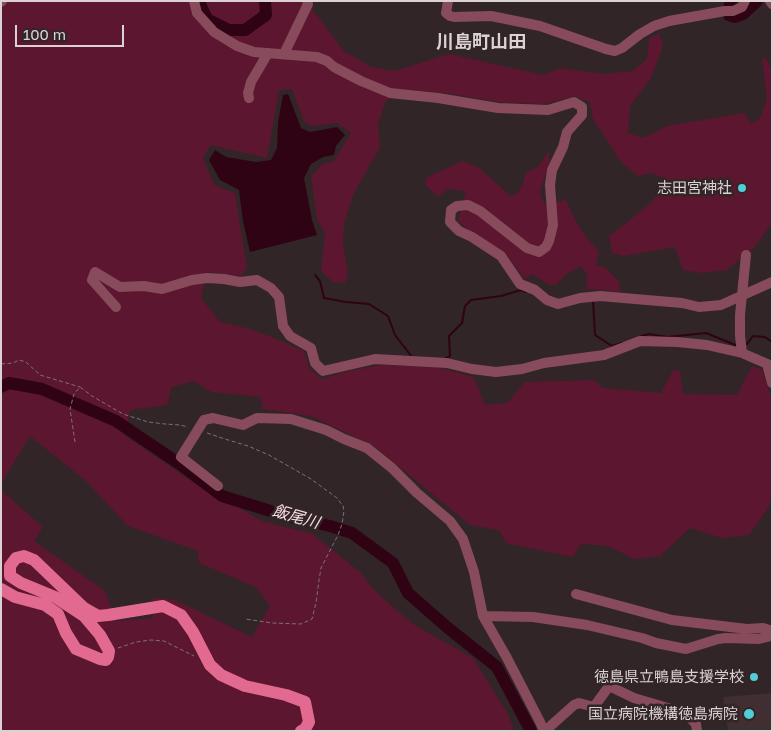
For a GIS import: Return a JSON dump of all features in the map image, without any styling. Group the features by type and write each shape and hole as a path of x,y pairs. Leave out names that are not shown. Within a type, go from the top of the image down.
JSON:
{"main road":[{"path":"1,588 15,597 44,605 58,614 76,649 106,660 108,651 100,635 84,616 56,597 21,583 10,576 10,566 16,558 24,556 34,560 84,608 98,616 163,606 181,615 193,632 210,665 221,675 245,686 286,695 305,702 309,722 305,729 301,731"}],"street":[{"path":"194,1 197,13 214,32 237,46 254,52 317,56 361,82 390,93 438,98 498,108 548,110 574,102 582,107 582,115 567,132 564,146 552,170 550,185 553,225 550,241 546,247 539,252 527,248 480,211 468,205 457,206 451,210 450,222 459,231 501,256 520,284 535,290 547,300 558,304 580,298 600,296 682,303 699,308 720,305 772,282"},
{"path":"284,54 308,4 307,1"},
{"path":"448,1 446,13 450,16 491,16 540,26 615,51 654,26 669,21 729,11 742,7 745,1"},
{"path":"249,98 248,93 251,82 268,53"},
{"path":"742,354 740,314 746,255"},
{"path":"116,307 92,280 95,272 120,287 144,286 162,289 200,279 224,279 240,282 257,280 271,288 278,297 283,326 290,336 311,348 315,363 324,371 375,358 447,363 496,372 604,355 640,341 707,345 742,354 769,365 772,383"},
{"path":"218,486 181,457 204,420 213,418 243,425 257,418 291,419 326,430 367,448 450,520 463,539 474,572 483,616 507,658 544,731 574,704 579,703 594,707 608,686 634,698 685,713 696,724 697,731"},
{"path":"483,616 533,617 587,625 686,649 718,639 767,638 772,633 763,628 672,620 576,594"}],"path":[{"path":"1,364 13,363 19,360 26,362 40,375 80,387 123,414 148,422 180,425 255,449 311,479 337,498 344,511 342,524 321,568 312,619 301,624 272,623 245,619"},
{"path":"75,442 70,409 74,394 80,387"},
{"path":"108,651 136,642 151,640 164,641 195,657"}],"shaded area":[{"path":"1,1 306,1 344,51 371,67 395,71 449,54 543,75 560,68 604,74 633,71 647,59 649,39 659,33 663,46 651,78 630,106 628,133 643,138 667,126 745,113 751,124 760,118 767,99 762,57 767,60 772,71 772,223 755,247 727,270 701,273 683,270 675,247 624,256 612,253 609,236 649,204 664,188 663,178 651,173 638,176 621,162 593,119 590,102 575,96 544,104 499,102 452,94 398,89 385,103 378,124 380,147 353,195 344,223 343,244 348,275 345,283 333,282 321,271 325,232 317,220 311,176 323,164 334,161 351,133 337,123 314,126 304,122 292,89 279,90 267,158 211,145 203,158 214,185 235,193 247,268 241,276 207,272 201,298 220,322 247,328 304,351 309,368 322,379 349,371 381,365 435,367 474,377 485,405 507,403 525,382 594,380 603,388 661,393 673,370 680,371 683,394 737,395 752,366 762,370 772,400 772,489 769,507 749,535 722,538 690,528 660,556 634,559 608,546 581,544 573,557 506,543 499,530 470,525 374,446 311,416 263,409 260,397 212,392 193,381 172,387 167,405 130,410 124,435 194,483 264,522 311,533 360,572 377,593 413,624 473,658 508,714 514,731 1,731 1,490 43,527 34,541 105,591 116,621 153,618 153,598 175,600 252,637 270,606 256,587 199,563 198,551 128,526 86,481 30,436 1,484"},
{"path":"288,94 301,128 310,132 337,127 345,135 336,146 334,155 323,157 311,164 304,178 312,220 317,235 250,252 239,190 220,180 209,160 215,150 226,157 256,162 271,160 277,148 278,122 283,95"},
{"path":"549,150 549,163 540,192 544,204 566,200 583,233 599,252 596,265 606,268 619,282 620,293 587,289 587,274 580,266 555,285 548,284 532,274 525,279 505,253 467,229 458,221 466,191 448,189 438,197 425,184 426,178 462,161 479,168 511,196 516,194 522,187 525,174 539,166"},
{"name":"国立病院機構徳島病院","path":"772,693 772,731 728,731 723,697"}],"waterway":[{"path":"200,1 207,19 229,30 245,30 266,15 265,1"},
{"path":"731,1 729,15 735,17 743,14 757,1"},
{"path":"315,275 320,281 324,298 369,304 388,316 395,335 412,357"},
{"path":"444,359 450,356 449,336 462,323 465,306 471,300 501,296 521,290 526,292"},
{"path":"593,301 595,335 612,346 622,343"},
{"path":"641,336 649,334 667,337 706,333 738,346"},
{"path":"747,344 753,336 765,337 772,342"},
{"name":"飯尾川","path":"1,387 9,383 42,389 116,421 181,465 222,496 290,517 352,533 393,563 408,593 497,667 531,731"}],"place":[{"name":"志田宮神社","path":"742,188"},
{"name":"徳島県立鴨島支援学校","path":"754,677"},
{"name":"国立病院機構徳島病院","path":"749,714"}],"district":[{"name":"川島町山田","path":"481,42"}]}
